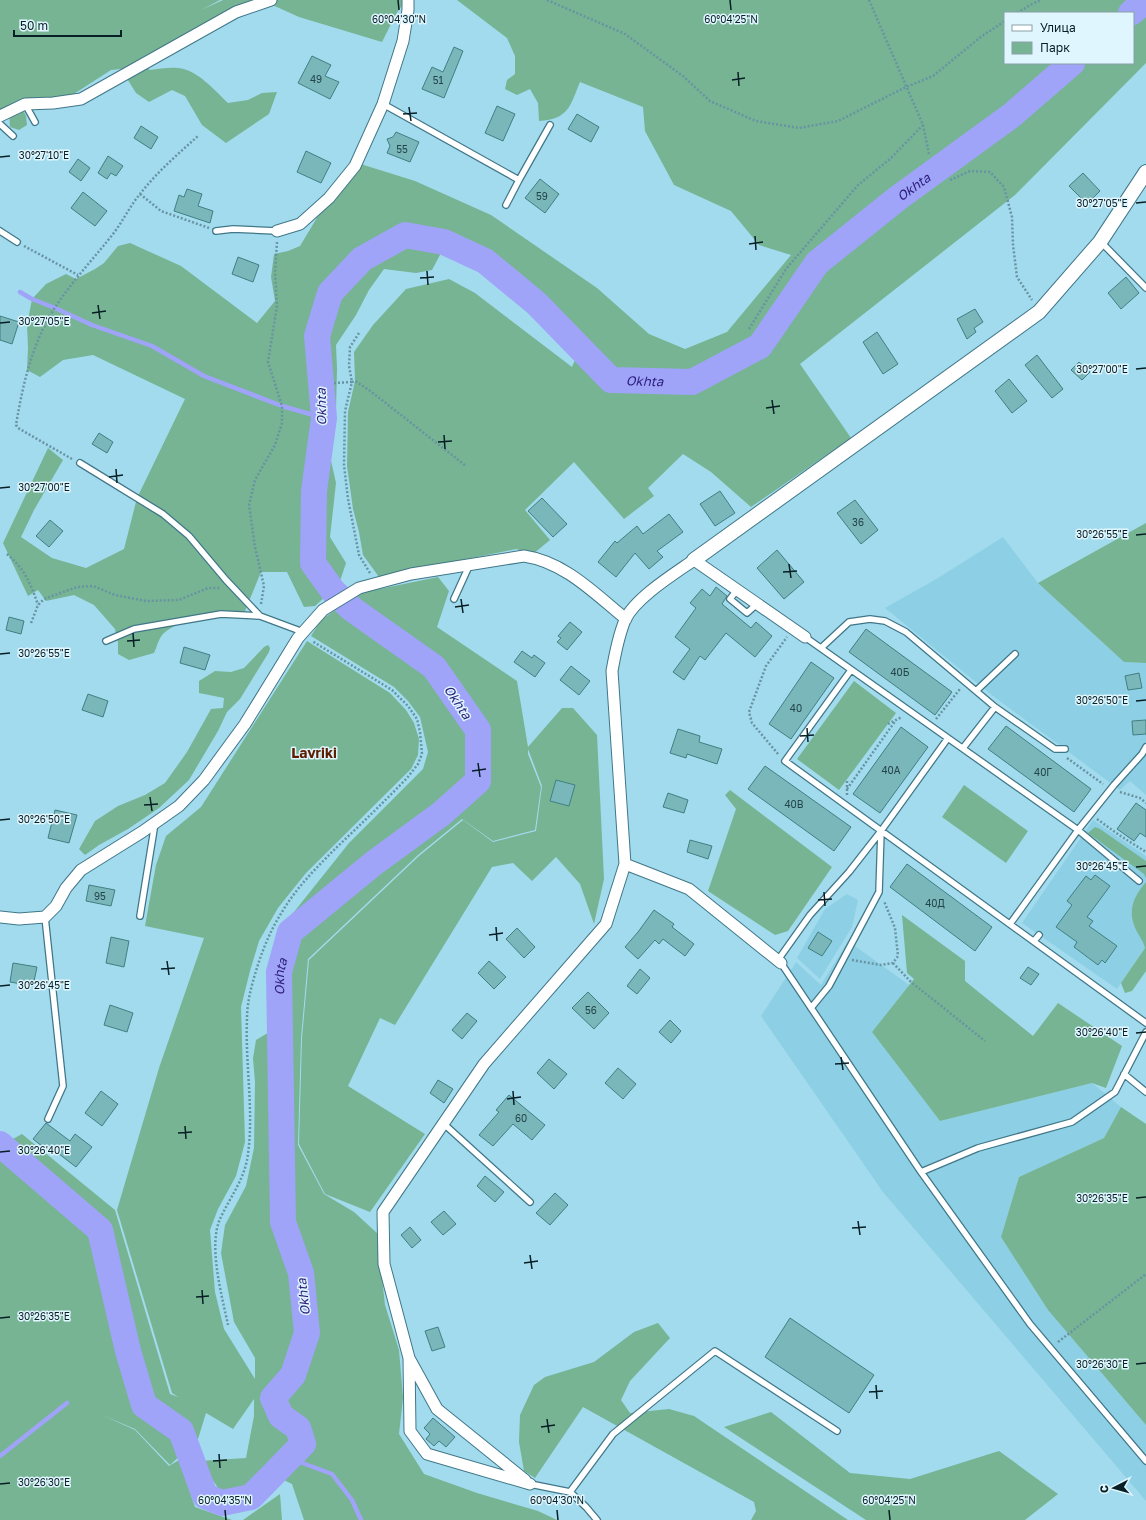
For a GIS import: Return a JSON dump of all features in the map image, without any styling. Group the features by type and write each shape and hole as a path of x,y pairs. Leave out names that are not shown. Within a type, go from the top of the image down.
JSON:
{"street":[{"path":"0,116 25,104 53,103 81,99 236,12 271,0"},
{"path":"277,232 300,224 329,198 355,166 383,104 403,41 408,10 408,0"},
{"path":"530,1484 437,1409 409,1358 384,1264 383,1212 484,1064 606,924 625,864 612,671 617,645 626,619 639,601 694,560 1039,312 1100,242 1146,172"},
{"path":"0,917 19,919 45,917 56,906 66,888 81,870 179,806 204,780 245,724 302,633 323,610 359,588 411,574 514,556 524,556 539,558 571,574 626,619"},
{"path":"694,560 804,637"},
{"path":"625,864 689,889 780,962"},
{"path":"409,1358 410,1431 427,1454 530,1484"}],"lane":[{"path":"25,104 35,122"},
{"path":"383,104 519,180"},
{"path":"0,124 13,136"},
{"path":"506,205 550,125"},
{"path":"216,231 233,229 277,232"},
{"path":"0,231 17,242"},
{"path":"1100,242 1146,288"},
{"path":"80,463 163,514 189,536 260,616"},
{"path":"454,599 471,564"},
{"path":"106,641 134,629 221,614 260,616 302,633"},
{"path":"820,648 849,622 870,618 885,621 906,632 995,707 1055,749 1065,749"},
{"path":"804,637 1078,830 1138,881"},
{"path":"976,691 1015,654"},
{"path":"851,670 785,761 1146,1023"},
{"path":"963,748 995,707"},
{"path":"948,738 881,831 849,872 810,915 780,962 921,1172 1030,1324 1146,1461"},
{"path":"1010,924 1090,814 1142,754 1146,747"},
{"path":"140,916 155,823"},
{"path":"811,1008 829,986 879,892 881,831"},
{"path":"45,917 63,1086 48,1119"},
{"path":"1034,941 1039,935"},
{"path":"921,1172 978,1148 1072,1122 1115,1092 1146,1032"},
{"path":"1124,1074 1146,1092"},
{"path":"444,1124 530,1202"},
{"path":"570,1492 613,1434 715,1351 837,1431"},
{"path":"530,1484 570,1492 597,1520"}],"path":[{"path":"547,0 624,34 683,76 710,101 756,120 799,128 838,121 906,87 933,76 982,36 1004,22"},
{"path":"869,0 923,125 930,154"},
{"path":"1019,12 1041,0"},
{"path":"750,329 786,269 858,185 890,159 923,125"},
{"path":"80,463 18,428 16,425 27,370 37,345 57,304 78,275 113,234 140,194 163,167 198,136"},
{"path":"950,180 970,171 990,172 1004,187 1012,217 1013,244 1017,277 1039,312"},
{"path":"140,194 161,211 216,231"},
{"path":"260,616 264,586 255,547 249,505 255,480 275,445 282,423 282,406 268,362 277,306 275,273 277,232"},
{"path":"17,242 78,275"},
{"path":"359,333 350,347 349,366 352,382 345,411 344,466 348,499 359,555 378,583"},
{"path":"334,384 355,381 369,390 466,466"},
{"path":"7,554 17,562 30,581 38,605"},
{"path":"31,623 38,605 44,599 77,586 93,586 115,595 146,601 178,600 208,588 233,587"},
{"path":"785,761 752,723 749,712 766,666 793,629"},
{"path":"228,1324 219,1282 216,1254 217,1231 220,1219 242,1177 248,1155 249,1101 247,1019 250,989 258,963 267,940 282,912 302,884 407,778 418,764 422,754 417,719 408,706 392,690 302,633"},
{"path":"931,726 965,682"},
{"path":"888,724 912,712"},
{"path":"847,789 896,720"},
{"path":"1055,749 1111,789 1140,798 1146,803"},
{"path":"1090,814 1146,852"},
{"path":"844,959 881,965 893,963 898,956 895,928 879,892"},
{"path":"893,963 911,982 985,1041"},
{"path":"1050,1348 1146,1274"}],"shaded area":[{"path":"1003,537 1038,583 1124,662 1146,663 1146,795 1130,781 1120,790 993,696 885,608 938,578"},
{"path":"1093,820 1146,856 1146,946 1117,989 1022,923"},
{"path":"847,894 858,900 852,927 820,979 797,958 825,909"},
{"path":"848,941 909,985 872,1032 940,1121 1092,1083 1121,1107 1104,1138 1019,1177 1001,1237 1048,1310 1146,1425 1146,1501 883,1192 761,1016 796,962 821,985"}],"green space":[{"path":"0,0 220,0 201,10 223,0 253,0 233,8 139,61 150,70 178,68 192,72 205,81 228,103 248,100 262,93 277,92 269,114 226,143 202,125 185,96 172,90 149,102 136,93 121,69 111,70 66,99 21,106 26,116 27,125 19,130 10,127 9,111 0,114"},
{"path":"266,0 406,0 396,14 382,42 299,17 268,3"},
{"path":"457,0 1146,0 1146,63 1015,195 800,364 851,438 751,507 711,472 683,454 648,488 654,496 624,519 574,462 525,510 550,540 533,554 516,549 379,577 363,555 353,509 347,466 348,412 355,381 354,352 373,325 406,289 449,279 475,293 572,367 585,337 578,344 537,302 486,258 441,253 432,270 416,273 384,269 369,290 356,315 336,345 336,410 330,456 336,483 330,537 346,563 339,584 315,606 304,607 287,572 261,572 243,616 202,618 181,623 162,635 154,653 129,660 118,654 118,643 115,629 94,605 74,595 46,601 38,590 28,596 3,543 48,448 63,460 34,510 21,537 52,558 86,568 124,549 137,498 185,399 93,355 63,360 40,377 27,370 27,325 32,299 46,284 66,274 76,279 95,269 104,263 118,246 130,243 181,266 257,323 275,301 271,277 274,254 288,251 300,246 351,161 415,181 491,215 597,288 649,334 685,349 727,332 791,255 759,245 731,211 674,185 645,131 643,107 580,82 571,104 563,114 549,120 539,121 538,103 530,89 517,95 505,89 507,80 515,74 515,56 507,38"},
{"path":"1146,523 1146,663 1124,662 1038,583"},
{"path":"438,577 449,591 437,627 517,681 528,747 562,708 573,708 597,735 604,879 594,924 580,884 556,857 532,881 513,863 492,867 395,1025 380,1018 348,1086 425,1134 370,1212 325,1194 299,1144 302,1038 309,960 419,856 463,820 493,842 536,831 542,786 528,749 528,754 541,787 535,830 493,841 462,819 418,855 308,959 301,1038 298,1145 324,1194 354,1212 377,1233 385,1305 399,1350 403,1398 399,1434 424,1474 477,1493 538,1511 557,1520 304,1520 292,1484 267,1472 246,1493 220,1491 200,1461 246,1458 254,1416 254,1399 233,1429 206,1413 198,1439 170,1465 135,1429 102,1415 135,1430 169,1466 179,1460 195,1507 232,1520 0,1520 0,1146 22,1134 115,1210 170,1394 178,1397 172,1393 117,1210 159,1068 204,938 145,926 156,865 166,836 201,807 307,641 390,693 406,710 414,723 419,739 418,755 411,769 306,873 278,908 259,941 250,971 241,1007 245,1142 236,1176 218,1209 210,1230 215,1292 224,1329 255,1379 255,1358 234,1322 221,1253 225,1225 246,1186 254,1148 255,1082 253,1058 256,1040 271,1031 272,962 282,927 349,843 423,769 428,752 420,717 408,701 394,687 311,636 321,620 360,593"},
{"path":"268,645 270,648 269,652 240,699 227,712 218,731 189,780 159,808 85,855 79,849 95,821 118,806 145,795 165,783 187,752 211,709 223,708 224,698 199,693 199,681 215,671 231,672 244,668 264,647"},
{"path":"854,681 896,713 839,790 797,759"},
{"path":"964,785 1028,831 1006,863 942,817"},
{"path":"730,790 832,867 788,931 775,935 708,891 736,809 725,795"},
{"path":"1095,827 1146,861 1146,878 1144,874 1088,833"},
{"path":"1146,882 1146,971 1132,991 1125,993 1121,983 1145,948 1132,919 1132,907 1136,897"},
{"path":"902,915 965,961 965,981 1033,1036 1058,1003 1122,1046 1106,1088 1092,1083 940,1121 872,1032 914,979 907,973"},
{"path":"1121,1107 1146,1124 1146,1425 1048,1310 1001,1237 1019,1177 1104,1138"},
{"path":"658,1323 670,1338 630,1381 621,1400 630,1413 669,1409 694,1416 848,1520 751,1520 756,1511 754,1502 583,1407 535,1478 524,1471 519,1442 520,1415 534,1385 545,1377 594,1362 634,1332"},
{"path":"771,1412 850,1473 910,1479 999,1451 1058,1494 1025,1520 866,1520 724,1427"},
{"path":"280,1494 282,1520 243,1520"}],"building":[{"path":"454,47 463,51 444,98 422,89 432,67 443,72"},
{"path":"312,56 331,65 325,76 339,82 330,99 298,83"},
{"path":"497,106 515,114 503,141 485,133"},
{"path":"577,114 599,127 591,142 568,129"},
{"path":"141,126 158,137 151,149 134,138"},
{"path":"396,132 419,142 410,162 387,153 390,146 387,139 393,137"},
{"path":"306,151 331,163 321,183 297,172"},
{"path":"108,156 123,166 116,176 111,173 107,179 98,173"},
{"path":"78,159 90,168 81,181 69,172"},
{"path":"1083,173 1100,191 1087,204 1069,186"},
{"path":"540,179 559,194 545,213 525,198"},
{"path":"187,189 202,194 198,206 213,211 210,223 174,211 179,195 184,197"},
{"path":"83,192 107,211 95,226 71,208"},
{"path":"238,257 259,265 253,282 232,274"},
{"path":"1126,277 1139,293 1121,309 1108,293"},
{"path":"975,309 983,322 974,328 976,332 967,339 957,319"},
{"path":"0,316 19,322 12,344 0,340"},
{"path":"877,332 898,364 883,374 863,342"},
{"path":"1037,355 1063,389 1052,398 1025,365"},
{"path":"1079,362 1090,372 1082,380 1071,370"},
{"path":"1009,379 1027,401 1012,413 995,391"},
{"path":"99,433 113,442 107,453 92,444"},
{"path":"720,491 735,513 715,526 700,504"},
{"path":"542,498 567,524 553,537 528,511"},
{"path":"855,500 878,530 861,544 837,513"},
{"path":"669,514 683,532 657,551 663,557 649,569 635,553 616,577 598,562 615,541 617,543 637,526 643,534"},
{"path":"50,520 63,531 49,547 36,536"},
{"path":"777,550 804,582 784,599 757,568"},
{"path":"716,587 727,596 722,604 751,628 756,622 772,636 755,657 726,633 705,660 700,656 684,680 673,672 690,649 675,637 696,608 690,603 702,589 710,596"},
{"path":"9,617 24,621 21,634 6,630"},
{"path":"570,622 582,632 567,650 557,642 561,638 558,636"},
{"path":"866,629 952,692 935,715 849,652"},
{"path":"184,647 210,655 205,670 180,663"},
{"path":"522,651 532,658 534,655 545,663 535,677 514,662"},
{"path":"811,662 834,678 791,739 769,724"},
{"path":"571,666 590,681 579,695 560,680"},
{"path":"1139,673 1142,688 1128,690 1125,676"},
{"path":"88,694 108,701 103,717 82,710"},
{"path":"1146,720 1146,734 1133,735 1132,721"},
{"path":"1006,726 1091,789 1074,812 988,749"},
{"path":"901,727 928,747 880,813 853,794"},
{"path":"678,729 700,736 699,742 722,749 717,764 687,754 686,758 670,753"},
{"path":"765,766 851,827 834,851 748,789"},
{"path":"556,780 575,785 569,806 550,801"},
{"path":"668,793 688,800 684,813 663,807"},
{"path":"1136,803 1146,810 1146,837 1140,833 1134,841 1117,829"},
{"path":"55,810 77,815 69,843 48,838"},
{"path":"690,840 712,846 708,859 687,852"},
{"path":"907,864 992,927 975,951 890,887"},
{"path":"1095,875 1110,886 1087,917 1093,921 1089,926 1117,946 1105,963 1102,960 1098,965 1074,947 1077,942 1056,927 1072,905 1067,901 1086,876 1091,880"},
{"path":"89,885 115,890 111,906 86,901"},
{"path":"654,910 674,924 672,927 694,944 685,956 663,939 659,944 655,940 638,959 625,947"},
{"path":"517,928 535,947 524,958 506,939"},
{"path":"818,932 832,941 822,956 808,948"},
{"path":"111,937 129,941 124,967 106,963"},
{"path":"489,961 506,977 494,989 478,973"},
{"path":"13,963 37,967 33,986 10,982"},
{"path":"1028,967 1039,974 1031,985 1020,978"},
{"path":"640,969 650,978 637,994 627,986"},
{"path":"588,992 609,1013 594,1029 572,1008"},
{"path":"110,1005 133,1013 127,1032 104,1025"},
{"path":"467,1013 477,1021 462,1039 452,1030"},
{"path":"670,1020 681,1031 671,1043 659,1032"},
{"path":"549,1059 567,1074 554,1089 537,1073"},
{"path":"618,1068 636,1084 623,1099 605,1083"},
{"path":"438,1080 453,1089 444,1103 430,1093"},
{"path":"101,1091 118,1104 102,1126 85,1113"},
{"path":"509,1095 545,1125 532,1140 513,1124 493,1146 479,1135 499,1112 496,1110"},
{"path":"46,1123 70,1141 75,1134 92,1147 76,1167 50,1147 47,1150 33,1139"},
{"path":"485,1176 504,1192 495,1202 477,1186"},
{"path":"555,1193 568,1205 550,1225 536,1213"},
{"path":"444,1211 456,1224 443,1235 431,1222"},
{"path":"410,1227 421,1240 412,1248 401,1235"},
{"path":"790,1318 874,1375 849,1413 765,1357"},
{"path":"438,1327 445,1347 432,1351 425,1331"},
{"path":"433,1418 455,1437 446,1447 439,1441 434,1446 426,1439 430,1434 424,1428"}],"waterway":[{"name":"Okhta","path":"1132,12 1146,0"},
{"name":"Okhta","path":"0,1144 100,1230 128,1351 144,1405 181,1431 205,1496 222,1503 251,1497 303,1444 298,1428 281,1416 273,1398 293,1375 307,1333 301,1273 283,1222 279,972 290,932 374,863 441,814 478,781 478,730 434,667 352,609 333,591 313,563 314,491 324,418 317,336 330,293 362,259 405,235 444,242 485,261 536,303 611,380 692,382 760,346 817,263 898,198 1012,115 1071,64"},
{"path":"20,292 32,299 92,325 152,346 204,376 282,406 324,418"},
{"path":"0,1456 67,1403"},
{"path":"289,1458 332,1474 352,1500 361,1520"}],"district":[{"name":"Lavriki","path":"314,752"}]}
